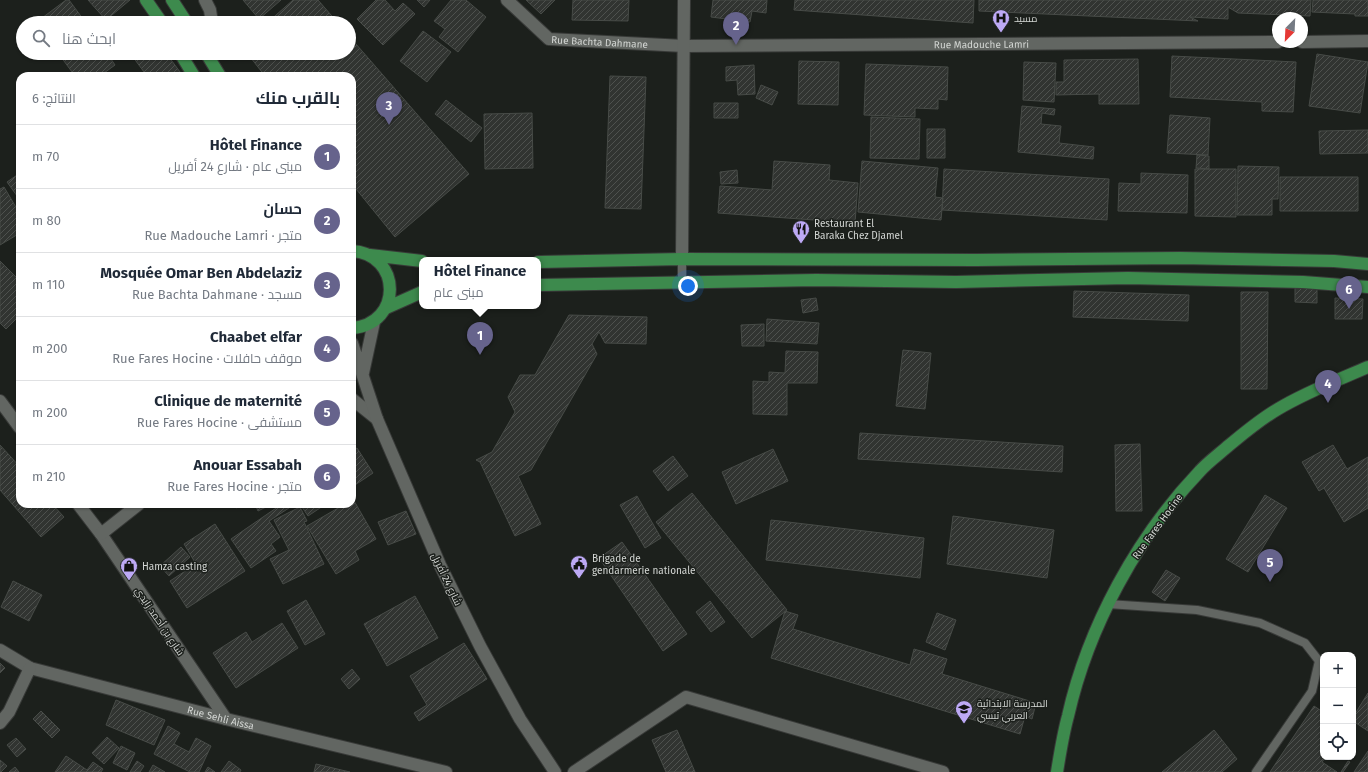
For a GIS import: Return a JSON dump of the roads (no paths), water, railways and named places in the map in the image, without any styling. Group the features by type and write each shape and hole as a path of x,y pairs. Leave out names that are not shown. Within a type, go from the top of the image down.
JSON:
{"main road":[{"path":"146,0 157,16"},
{"path":"172,0 182,16"},
{"path":"184,60 192,72"},
{"path":"210,60 218,72"},
{"path":"356,251 369,255 383,267 389,278 390,290 390,297 386,308 380,316 374,322 356,327"},
{"path":"369,255 419,261"},
{"path":"541,262 682,259 976,260 1180,258 1334,261 1368,264"},
{"path":"541,285 816,280 956,282 1128,278 1303,282 1368,287"},
{"path":"386,308 419,293"},
{"name":"Rue Fares Hocine","path":"1057,772 1068,715 1078,679 1091,644 1108,604 1137,553 1169,507 1201,470 1250,428 1277,409 1303,395 1368,367"}],"street":[{"path":"205,0 210,10 211,16"},
{"name":"Rue Bachta Dahmane","path":"508,0 549,39 684,46"},
{"path":"682,259 684,0"},
{"path":"1308,42 1368,41"},
{"name":"Rue Madouche Lamri","path":"684,46 1272,42"},
{"path":"363,375 374,322"},
{"name":"شارع 24 أفريل","path":"356,355 377,419 440,565 480,646 520,719 555,772"},
{"path":"0,401 16,423"},
{"path":"356,402 377,419"},
{"name":"شارع بن أحمد زايدي","path":"81,508 101,534 226,719"},
{"path":"101,534 134,508"},
{"name":"Rue Sehli Aissa","path":"0,650 30,668 226,719 446,772"},
{"path":"0,723 9,712 30,668"},
{"path":"574,772 686,697 943,772"}],"lane":[{"path":"682,259 682,283"},
{"path":"1108,604 1197,610 1260,623 1305,643 1319,661 1312,691 1256,772"}],"place":[{"name":"مسيد","path":"1001,33"},
{"name":"حسان","path":"736,45"},
{"name":"Mosquée Omar Ben Abdelaziz","path":"389,125"},
{"name":"Restaurant El Baraka Chez Djamel","path":"801,244"},
{"name":"Anouar Essabah","path":"1349,309"},
{"name":"Hôtel Finance","path":"480,355"},
{"name":"Chaabet elfar","path":"1328,403"},
{"name":"Brigade de gendarmerie nationale","path":"579,579"},
{"name":"Hamza casting","path":"129,581"},
{"name":"Clinique de maternité","path":"1270,582"},
{"name":"المدرسة الابتدائية العربي تبسي","path":"964,724"}]}
